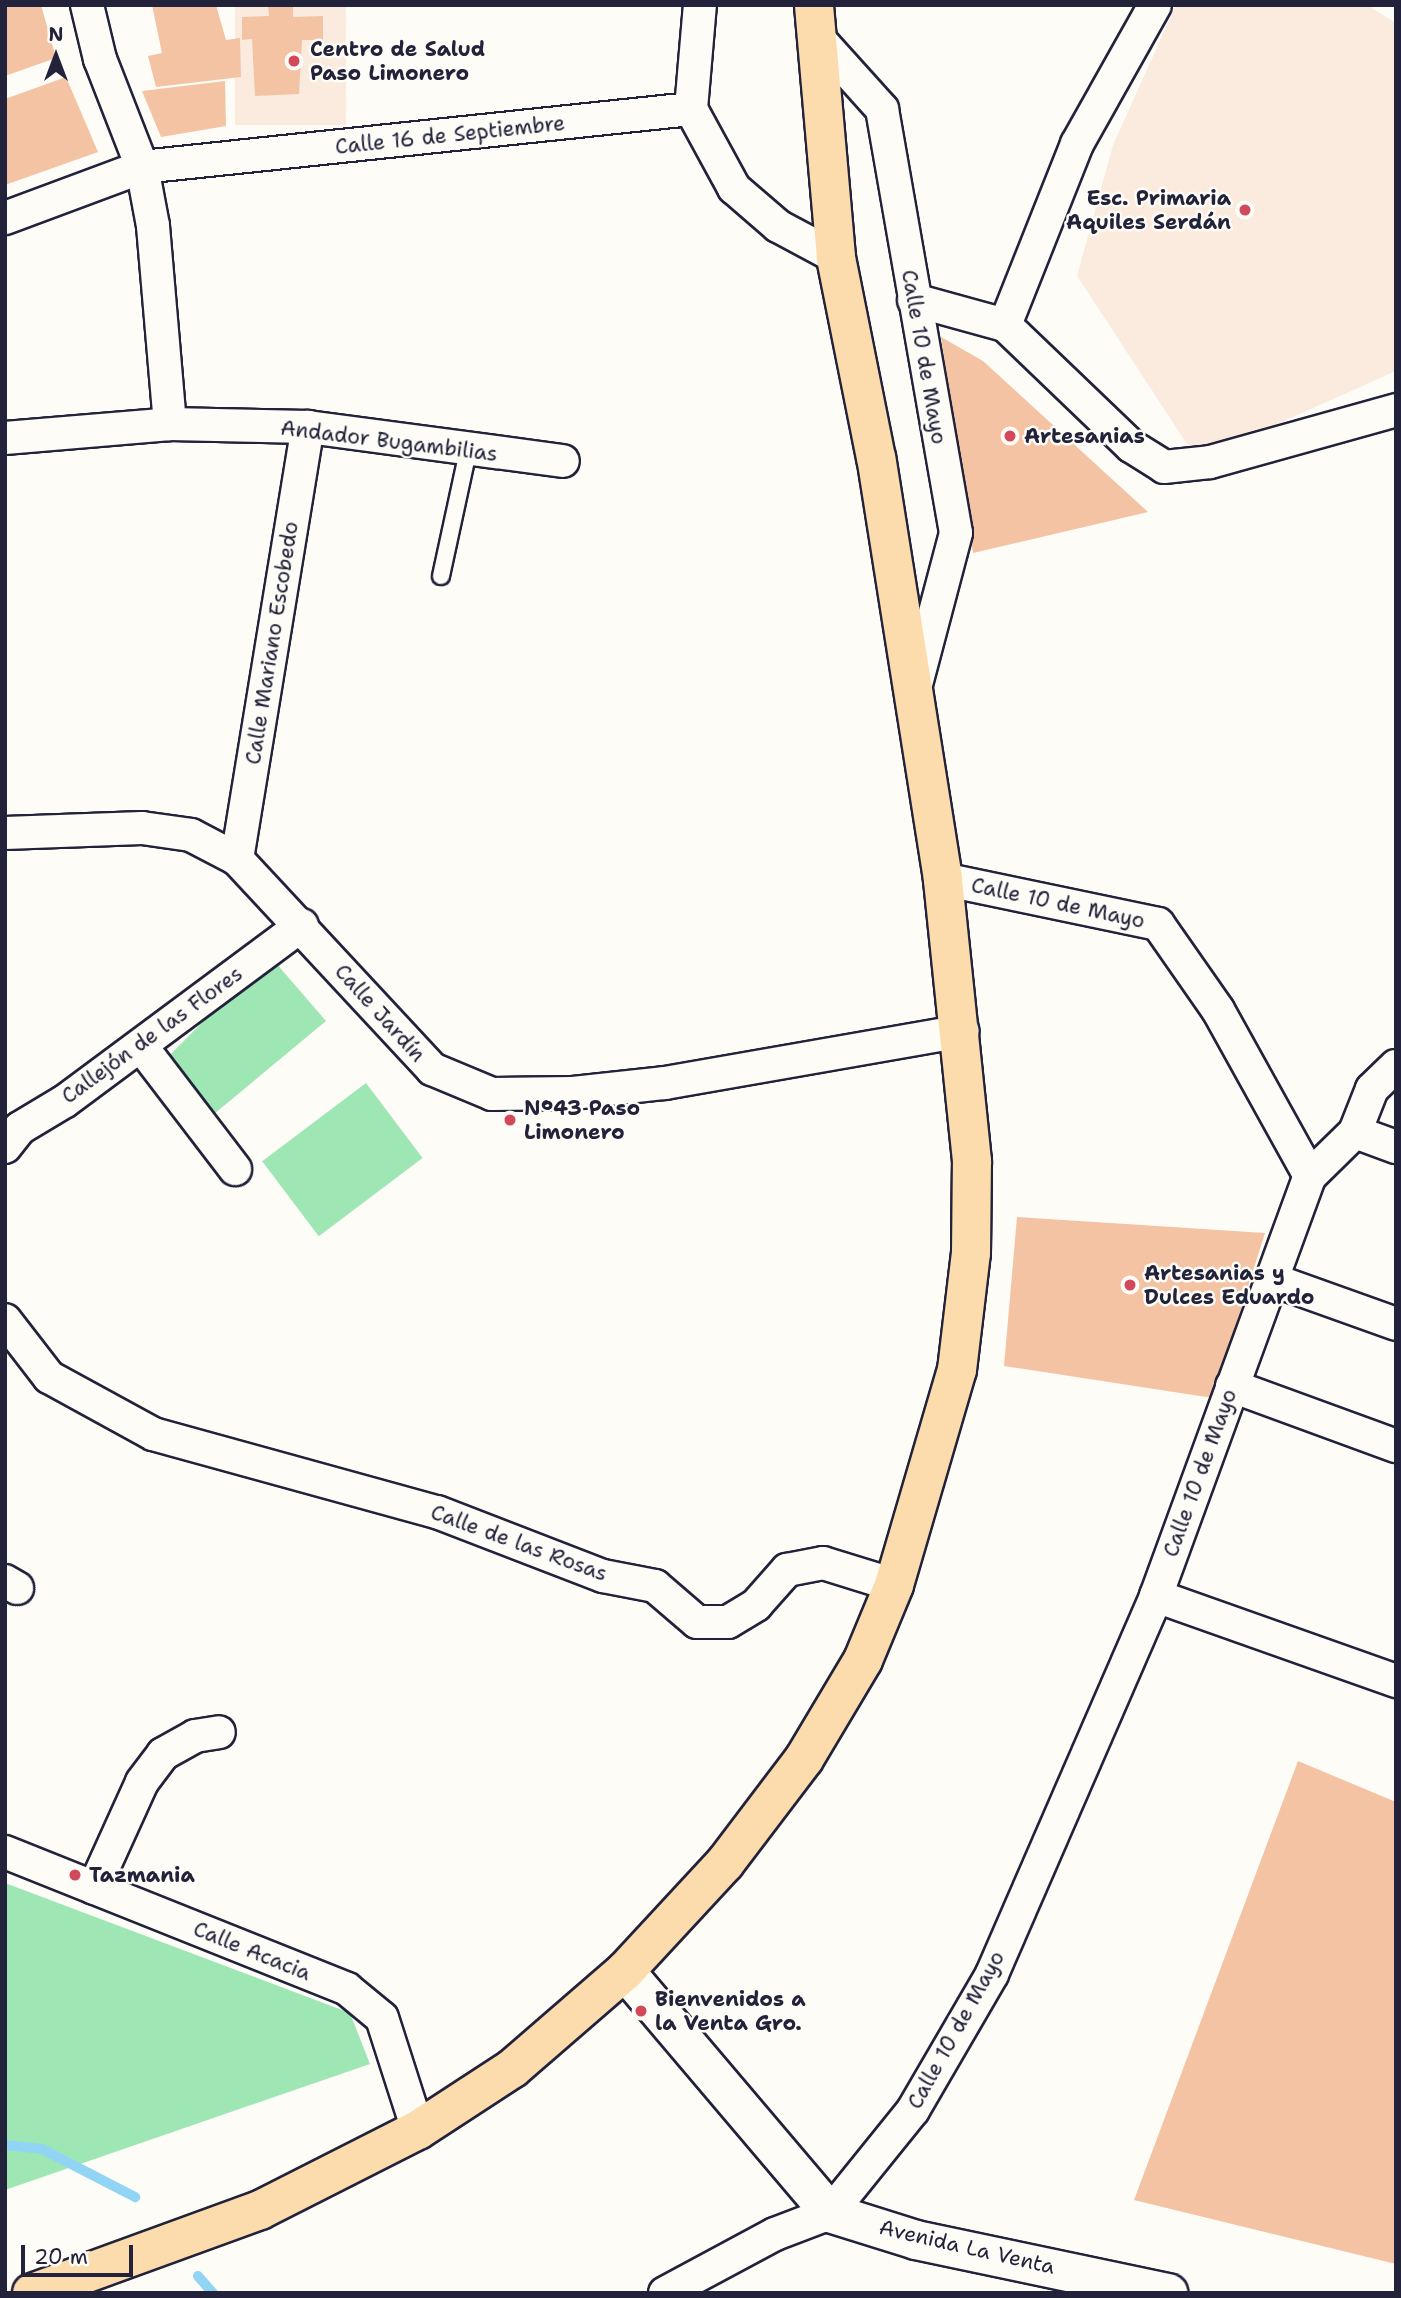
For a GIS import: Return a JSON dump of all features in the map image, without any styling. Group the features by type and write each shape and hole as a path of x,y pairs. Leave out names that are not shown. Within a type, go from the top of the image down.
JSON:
{"highway":[{"path":"32,2293 260,2210 418,2130 513,2068 625,1971 725,1863 804,1759 863,1660 894,1585 957,1370 971,1252 972,1161 962,1031 943,879 876,458 836,257 816,21"}],"main road":[{"path":"625,1971 830,2213"},
{"name":"Avenida La Venta","path":"830,2213 916,2240 1168,2293"}],"street":[{"path":"87,5 100,59 142,167 153,226 170,424"},
{"path":"700,5 691,109 734,188 778,226 836,257"},
{"path":"1005,325 1077,144 1155,5"},
{"name":"Calle 10 de Mayo","path":"816,21 882,109 956,533 913,696"},
{"name":"Calle 16 de Septiembre","path":"5,218 142,167 691,109"},
{"path":"914,300 1005,325 1130,446 1164,467 1210,462 1396,410"},
{"name":"Andador Bugambilias","path":"5,438 170,424 307,427 468,451 563,461"},
{"name":"Calle Mariano Escobedo","path":"237,859 307,427"},
{"name":"Calle Jardín","path":"5,833 142,828 191,835 237,859 302,925 385,1024 432,1069 492,1094 572,1093 665,1083 962,1031"},
{"name":"Calle 10 de Mayo","path":"830,2213 913,2110 992,1974 1156,1596 1232,1386 1276,1280 1310,1176 1218,1010 1158,924 943,879"},
{"name":"Callejón de las Flores","path":"5,1147 20,1128 141,1046 302,925"},
{"path":"141,1046 235,1169"},
{"path":"1310,1176 1355,1132 1371,1089 1396,1066"},
{"path":"1355,1132 1396,1147"},
{"path":"1276,1280 1396,1324"},
{"name":"Calle de las Rosas","path":"5,1320 49,1377 153,1434 437,1512 603,1576 655,1586 697,1622 728,1622 756,1605 787,1570 823,1563 894,1585"},
{"path":"1232,1386 1396,1446"},
{"path":"1156,1596 1396,1681"},
{"path":"94,1888 142,1782 163,1754 195,1736 219,1732"},
{"name":"Calle Acacia","path":"5,1852 346,1989 382,2018 418,2130"},
{"path":"665,2293 775,2234 830,2213"}],"lane":[{"path":"441,576 468,451"}],"shaded area":[{"name":"Centro de Salud Paso Limonero","path":"235,5 346,5 346,125 235,125"},
{"name":"Esc. Primaria Aquiles Serdán","path":"1176,5 1367,5 1396,23 1396,371 1219,450 1191,450 1077,276 1113,145"}],"green space":[{"path":"269,955 326,1021 214,1114 164,1061"},
{"path":"366,1083 423,1158 319,1236 262,1161"},
{"path":"5,1883 350,2013 370,2064 5,2190"}],"building":[{"path":"5,5 41,5 56,58 5,76"},
{"path":"152,5 216,5 226,40 240,38 241,77 156,87 148,56 162,53"},
{"path":"268,5 293,5 293,17 323,16 323,40 302,40 299,94 255,96 252,39 242,40 242,17 269,16"},
{"path":"66,77 98,152 5,185 5,99"},
{"path":"225,81 226,126 161,137 142,91"},
{"name":"Artesanias","path":"941,337 983,361 1148,512 973,553"},
{"name":"Artesanias y Dulces Eduardo","path":"1017,1217 1265,1233 1213,1398 1004,1366"},
{"path":"1298,1761 1396,1802 1396,2264 1134,2200"}],"waterway":[{"path":"5,2145 42,2149 135,2197"},
{"path":"198,2276 213,2293"}],"place":[{"name":"Centro de Salud Paso Limonero","path":"294,61"},
{"name":"Esc. Primaria Aquiles Serdán","path":"1245,210"},
{"name":"Artesanias","path":"1010,436"},
{"name":"N°43 Paso Limonero","path":"510,1120"},
{"name":"Artesanias y Dulces Eduardo","path":"1130,1285"},
{"name":"Tazmania","path":"75,1875"},
{"name":"Bienvenidos a la Venta Gro.","path":"641,2011"}]}
